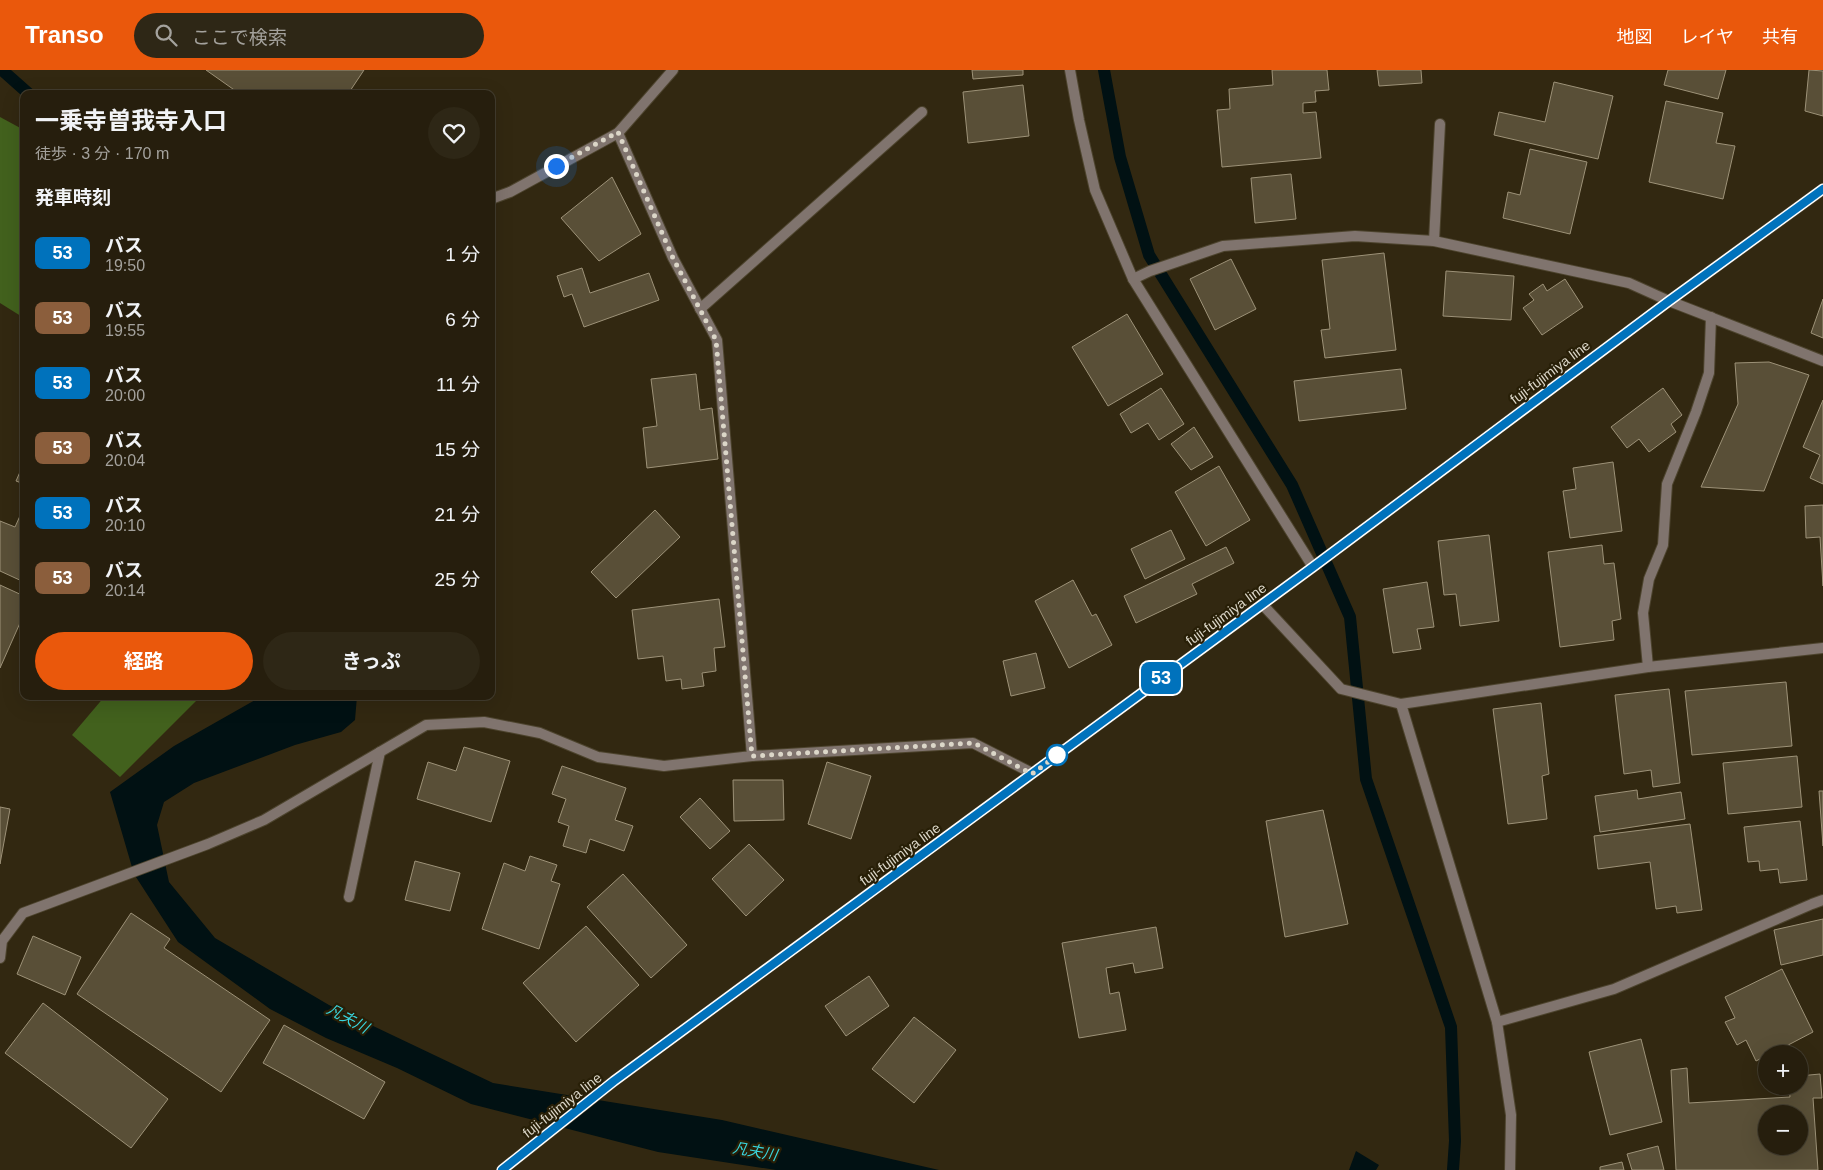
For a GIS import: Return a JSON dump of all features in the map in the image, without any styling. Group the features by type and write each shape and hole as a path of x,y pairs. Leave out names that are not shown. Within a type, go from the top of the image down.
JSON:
{"main road":[{"name":"fuji-fujimiya line","path":"502,1170 614,1081 1823,189"}],"street":[{"path":"495,198 510,192 618,132 673,70"},
{"path":"1070,70 1079,120 1096,190 1133,278 1313,567"},
{"path":"700,309 922,112"},
{"path":"1434,241 1440,124"},
{"path":"618,132 673,258 716,340 752,756"},
{"path":"1133,278 1150,270 1223,246 1355,236 1434,241 1629,283 1669,301 1823,361"},
{"path":"1648,667 1643,613 1649,579 1663,545 1667,484 1696,412 1709,373 1710,317"},
{"path":"1262,604 1341,689 1401,704 1648,667 1823,648"},
{"path":"1401,704 1497,1022 1511,1115 1510,1170"},
{"path":"0,958 2,942 23,912 208,844 264,820 426,725 484,722 540,733 598,757 664,766 752,756 974,743 1032,774"},
{"path":"349,897 380,752"},
{"path":"1497,1022 1614,989 1823,900"}],"green space":[{"path":"0,117 20,128 20,316 0,303"},
{"path":"102,700 197,700 120,777 72,735"}],"water":[{"path":"255,700 357,700 355,720 341,732 295,745 194,783 164,802 157,825 169,882 215,938 329,1005 493,1083 722,1120 939,1170 776,1170 658,1152 471,1104 397,1068 326,1038 270,1009 178,942 134,874 110,792 174,746"},
{"path":"1356,1151 1379,1165 1376,1170 1349,1170"}],"building":[{"path":"206,70 364,70 351,90 234,90"},
{"path":"972,70 1023,70 1023,75 973,79"},
{"path":"1272,70 1327,70 1329,90 1315,91 1316,102 1303,103 1303,113 1316,112 1321,158 1222,167 1217,110 1230,109 1229,89 1273,85"},
{"path":"1377,70 1421,70 1422,83 1379,86"},
{"path":"1668,70 1726,70 1718,99 1664,85"},
{"path":"1809,70 1823,71 1823,116 1805,111"},
{"path":"1554,82 1613,96 1598,159 1494,135 1499,112 1545,122"},
{"path":"1023,85 1029,136 968,143 963,92"},
{"path":"1666,101 1723,113 1716,143 1735,146 1723,199 1649,182"},
{"path":"1530,149 1587,162 1570,234 1503,218 1508,192 1520,195"},
{"path":"1291,174 1296,219 1255,223 1251,178"},
{"path":"612,177 641,234 599,261 561,218"},
{"path":"1384,253 1396,350 1325,358 1321,330 1330,329 1322,260"},
{"path":"1231,259 1256,309 1215,330 1190,279"},
{"path":"582,268 590,293 649,273 659,300 584,327 572,294 564,297 557,276"},
{"path":"1446,271 1514,276 1511,320 1443,316"},
{"path":"1565,279 1583,307 1542,335 1523,308 1534,300 1529,294 1543,284 1547,291"},
{"path":"1823,299 1823,338 1811,333"},
{"path":"1127,314 1163,374 1108,406 1072,347"},
{"path":"1769,362 1809,375 1764,491 1701,487 1738,404 1735,363"},
{"path":"1401,369 1406,409 1299,421 1294,381"},
{"path":"696,374 700,410 712,408 718,459 647,468 643,428 657,426 651,379"},
{"path":"1161,388 1184,424 1159,440 1148,423 1131,433 1120,414"},
{"path":"1663,388 1682,415 1671,424 1676,432 1649,452 1639,439 1627,448 1611,427"},
{"path":"1823,400 1823,484 1810,478 1820,455 1803,447"},
{"path":"1194,427 1213,457 1191,470 1171,444"},
{"path":"1613,462 1622,531 1570,538 1563,491 1576,489 1573,468"},
{"path":"1219,466 1250,520 1206,546 1175,492"},
{"path":"20,472 20,482 16,481"},
{"path":"1823,505 1823,586 1820,537 1806,538 1805,506"},
{"path":"655,510 680,537 616,598 591,572"},
{"path":"20,516 20,580 0,571 0,521 15,527"},
{"path":"1171,530 1185,559 1145,579 1131,549"},
{"path":"1489,535 1499,621 1460,626 1456,594 1444,595 1438,541"},
{"path":"1602,545 1604,564 1614,563 1621,619 1612,621 1614,640 1560,647 1548,552"},
{"path":"1226,547 1234,563 1192,584 1197,594 1136,623 1124,596"},
{"path":"1073,580 1092,616 1096,614 1112,645 1069,668 1035,601"},
{"path":"1427,582 1434,627 1417,629 1421,649 1393,653 1383,589"},
{"path":"0,585 20,594 20,623 0,668"},
{"path":"719,599 725,647 714,648 716,671 702,673 704,686 682,689 681,679 666,681 663,656 638,659 632,610"},
{"path":"1036,653 1045,688 1011,696 1003,661"},
{"path":"1786,682 1792,746 1692,755 1685,691"},
{"path":"1669,689 1680,783 1653,787 1651,770 1624,774 1615,695"},
{"path":"1541,703 1549,774 1542,776 1547,819 1508,824 1493,709"},
{"path":"464,747 510,761 491,822 417,799 428,762 456,771"},
{"path":"1797,756 1802,807 1728,814 1723,763"},
{"path":"827,762 871,776 851,839 808,824"},
{"path":"562,766 626,788 615,820 633,826 624,851 590,839 586,853 563,846 569,826 558,822 566,799 552,794"},
{"path":"733,780 783,780 784,820 734,821"},
{"path":"1637,790 1638,799 1681,792 1685,819 1600,832 1595,796"},
{"path":"1819,791 1823,791 1823,846"},
{"path":"700,798 730,831 710,849 680,817"},
{"path":"0,807 10,809 0,864"},
{"path":"1323,810 1348,924 1285,937 1266,821"},
{"path":"1800,821 1807,880 1780,883 1778,869 1760,871 1759,861 1748,862 1744,827"},
{"path":"1690,824 1702,910 1677,913 1676,906 1656,909 1650,862 1598,869 1594,836"},
{"path":"749,844 784,880 746,916 712,879"},
{"path":"530,856 557,865 551,881 560,884 539,949 482,929 504,863 525,871"},
{"path":"415,861 460,873 450,911 405,900"},
{"path":"623,874 687,945 651,978 587,907"},
{"path":"131,913 170,939 164,948 270,1020 221,1092 77,994"},
{"path":"1823,919 1823,955 1781,965 1774,930"},
{"path":"586,926 639,985 576,1042 523,983"},
{"path":"1156,927 1163,968 1135,973 1133,963 1106,968 1110,994 1119,992 1126,1030 1079,1038 1062,943"},
{"path":"33,936 81,957 65,995 17,974"},
{"path":"1782,969 1813,1032 1788,1045 1758,1045 1758,1060 1756,1061 1746,1040 1737,1045 1725,1022 1735,1018 1725,997"},
{"path":"869,976 889,1006 846,1036 825,1006"},
{"path":"43,1003 168,1099 131,1148 5,1053"},
{"path":"914,1017 956,1050 914,1103 872,1069"},
{"path":"284,1025 385,1082 364,1119 263,1063"},
{"path":"1641,1039 1662,1122 1610,1135 1589,1052"},
{"path":"1687,1068 1689,1103 1808,1095 1808,1075 1820,1074 1822,1098 1813,1098 1818,1170 1676,1170 1671,1070"},
{"path":"1658,1146 1664,1170 1632,1170 1627,1154"},
{"path":"1622,1162 1624,1170 1600,1170 1600,1167"}],"waterway":[{"name":"凡夫川","path":"2,70 24,90"},
{"path":"1104,70 1120,157 1149,255 1292,485 1350,617 1366,779 1451,1027 1455,1141 1453,1170"}],"bus line":[{"name":"53","path":"502,1170 614,1081 1823,189"}],"route":[{"path":"556,166 618,132 673,258 716,340 752,756 974,743 1032,774 1063,751 1057,755"}]}
